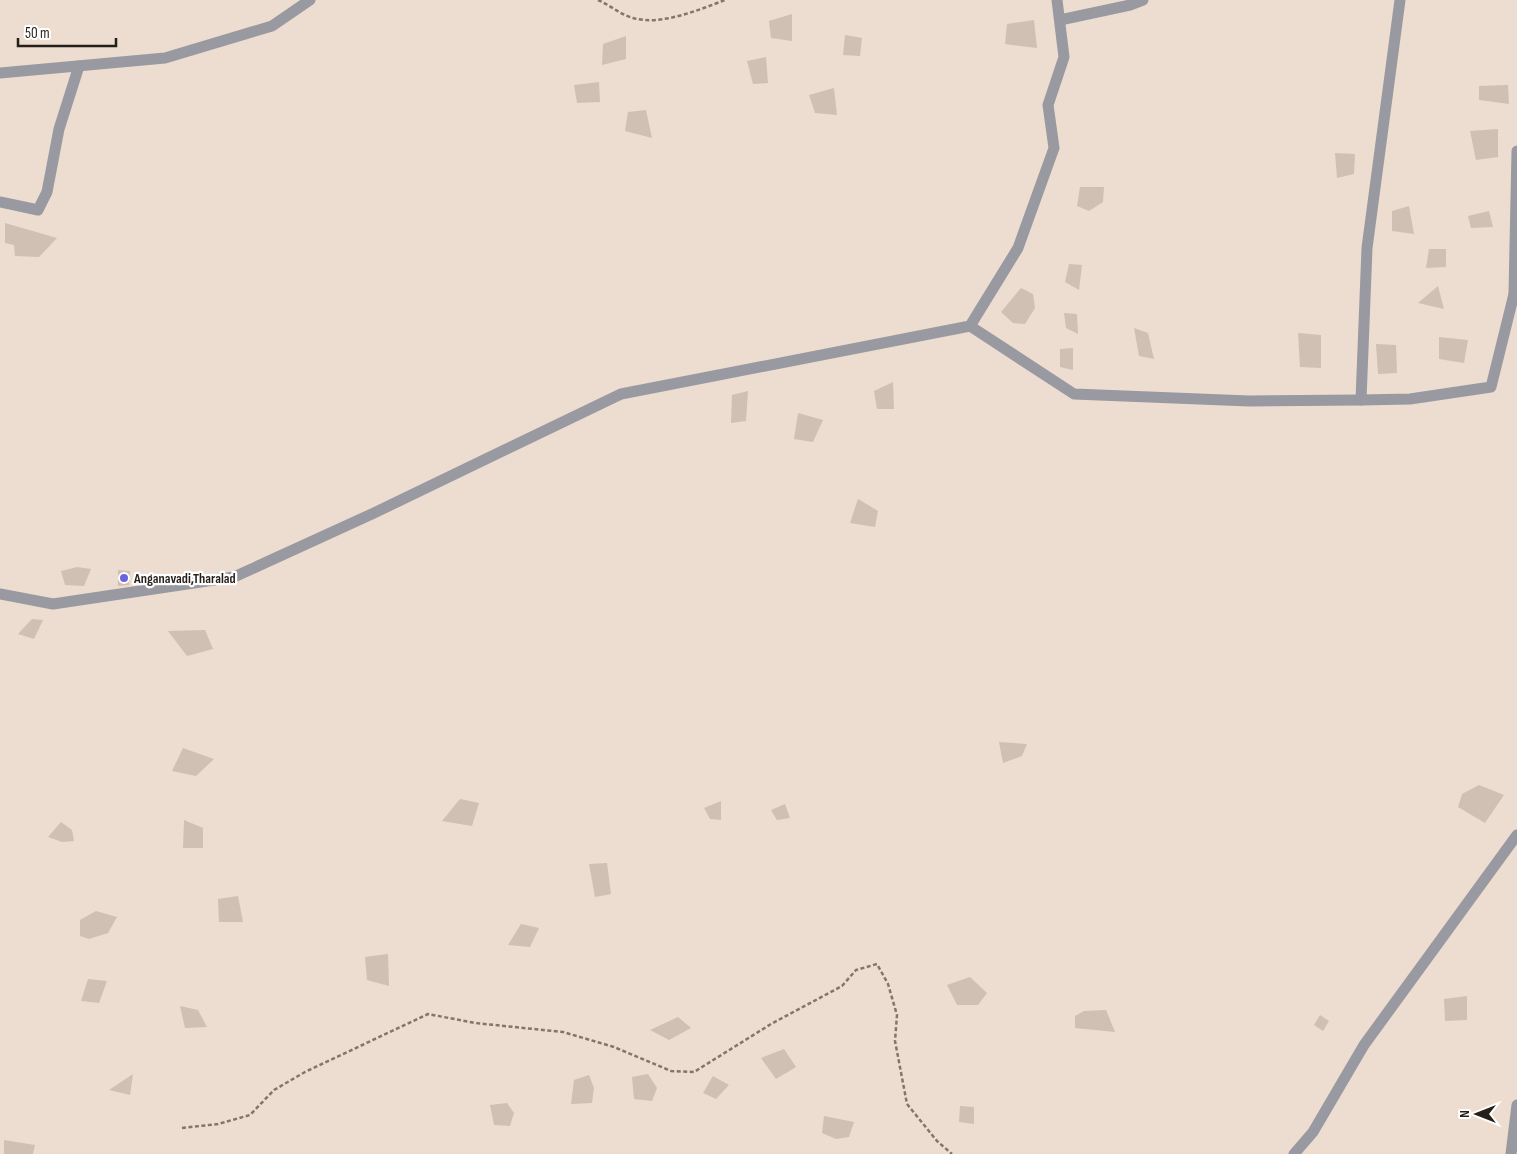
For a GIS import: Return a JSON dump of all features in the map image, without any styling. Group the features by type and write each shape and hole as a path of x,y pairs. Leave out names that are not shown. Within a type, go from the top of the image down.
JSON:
{"street":[{"path":"0,74 165,58 272,26 310,0"},
{"path":"970,326 1018,248 1054,148 1048,104 1064,57 1057,0"},
{"path":"1060,20 1130,5 1143,0"},
{"path":"1361,400 1367,248 1400,0"},
{"path":"0,202 38,210 47,192 59,129 79,66"},
{"path":"0,594 53,604 234,577 374,513 621,394 970,326 1074,394 1249,401 1361,400 1410,399 1491,388 1515,294 1517,151"},
{"path":"1294,1154 1313,1132 1364,1045 1517,835"},
{"path":"1511,1154 1517,1106"}],"path":[{"path":"598,0 630,17 649,21 695,12 725,0"},
{"path":"182,1128 218,1124 250,1115 274,1090 305,1072 428,1014 475,1023 563,1032 614,1046 671,1070 694,1072 771,1024 842,986 856,970 877,964 888,984 897,1016 896,1041 907,1104 937,1141 952,1154"}],"building":[{"path":"792,14 792,41 771,38 769,21"},
{"path":"1034,20 1037,48 1005,44 1007,24"},
{"path":"845,35 862,38 860,56 843,55"},
{"path":"626,36 626,59 602,65 603,44"},
{"path":"766,57 768,83 753,84 747,61"},
{"path":"599,82 600,102 577,103 574,85"},
{"path":"1508,85 1509,104 1479,100 1479,86"},
{"path":"834,88 837,115 815,113 809,95"},
{"path":"646,110 652,138 625,131 628,112"},
{"path":"1498,129 1498,157 1476,160 1470,131"},
{"path":"1335,153 1355,154 1354,174 1337,178"},
{"path":"1080,187 1104,187 1103,202 1089,211 1077,206"},
{"path":"1409,206 1414,234 1392,231 1392,211"},
{"path":"1489,211 1493,227 1471,228 1468,216"},
{"path":"5,223 57,238 39,257 15,256 14,245 5,243"},
{"path":"1429,249 1446,249 1446,267 1426,268"},
{"path":"1069,264 1082,265 1079,290 1065,282"},
{"path":"1438,286 1444,309 1418,303"},
{"path":"1021,288 1033,294 1035,308 1025,324 1013,323 1001,312"},
{"path":"1064,313 1077,314 1078,334 1066,328"},
{"path":"1134,328 1148,333 1154,359 1139,356"},
{"path":"1298,333 1321,335 1321,368 1300,367"},
{"path":"1439,337 1468,340 1464,363 1439,359"},
{"path":"1376,344 1396,345 1397,373 1378,374"},
{"path":"1073,348 1073,370 1060,367 1060,349"},
{"path":"893,382 894,409 877,409 874,391"},
{"path":"748,391 746,421 731,423 732,395"},
{"path":"798,413 823,420 813,442 794,439"},
{"path":"858,499 878,511 875,527 850,523"},
{"path":"77,567 91,569 84,586 65,585 61,571"},
{"name":"Anganavadi,Tharalad","path":"118,570 130,571 129,585 118,586"},
{"path":"32,619 43,620 34,639 18,634"},
{"path":"205,630 213,649 187,656 168,631"},
{"path":"999,742 1027,744 1022,756 1003,763"},
{"path":"183,748 214,759 196,776 172,771"},
{"path":"1479,785 1504,795 1485,823 1458,807 1462,794"},
{"path":"460,799 479,803 472,826 442,821"},
{"path":"721,801 721,820 710,819 704,808"},
{"path":"785,804 790,818 777,820 771,810"},
{"path":"184,820 203,828 203,848 183,848"},
{"path":"61,822 72,830 74,841 62,842 48,837"},
{"path":"607,863 611,894 595,897 589,864"},
{"path":"238,896 243,922 219,922 218,899"},
{"path":"96,911 117,917 108,933 89,939 80,936 80,920"},
{"path":"521,924 539,928 530,947 508,945"},
{"path":"388,954 389,986 367,980 365,957"},
{"path":"970,977 987,993 978,1005 957,1005 947,985"},
{"path":"88,979 107,981 99,1003 81,1001"},
{"path":"1467,996 1467,1020 1445,1021 1444,999"},
{"path":"180,1006 198,1010 207,1027 185,1028"},
{"path":"1106,1010 1115,1032 1075,1028 1075,1016 1084,1011"},
{"path":"1320,1015 1329,1021 1323,1031 1314,1025"},
{"path":"678,1017 691,1028 669,1040 650,1030"},
{"path":"784,1049 796,1067 776,1079 761,1058"},
{"path":"133,1074 130,1095 109,1090"},
{"path":"648,1074 657,1088 652,1101 634,1099 632,1077"},
{"path":"589,1075 594,1088 592,1103 571,1104 574,1080"},
{"path":"713,1076 729,1085 716,1099 703,1093"},
{"path":"507,1103 514,1113 510,1126 494,1125 490,1105"},
{"path":"960,1106 974,1107 974,1124 959,1122"},
{"path":"824,1116 854,1122 849,1137 836,1139 822,1133"},
{"path":"4,1140 35,1145 33,1154 4,1154"}],"place":[{"name":"Anganavadi,Tharalad","path":"124,578"}]}
